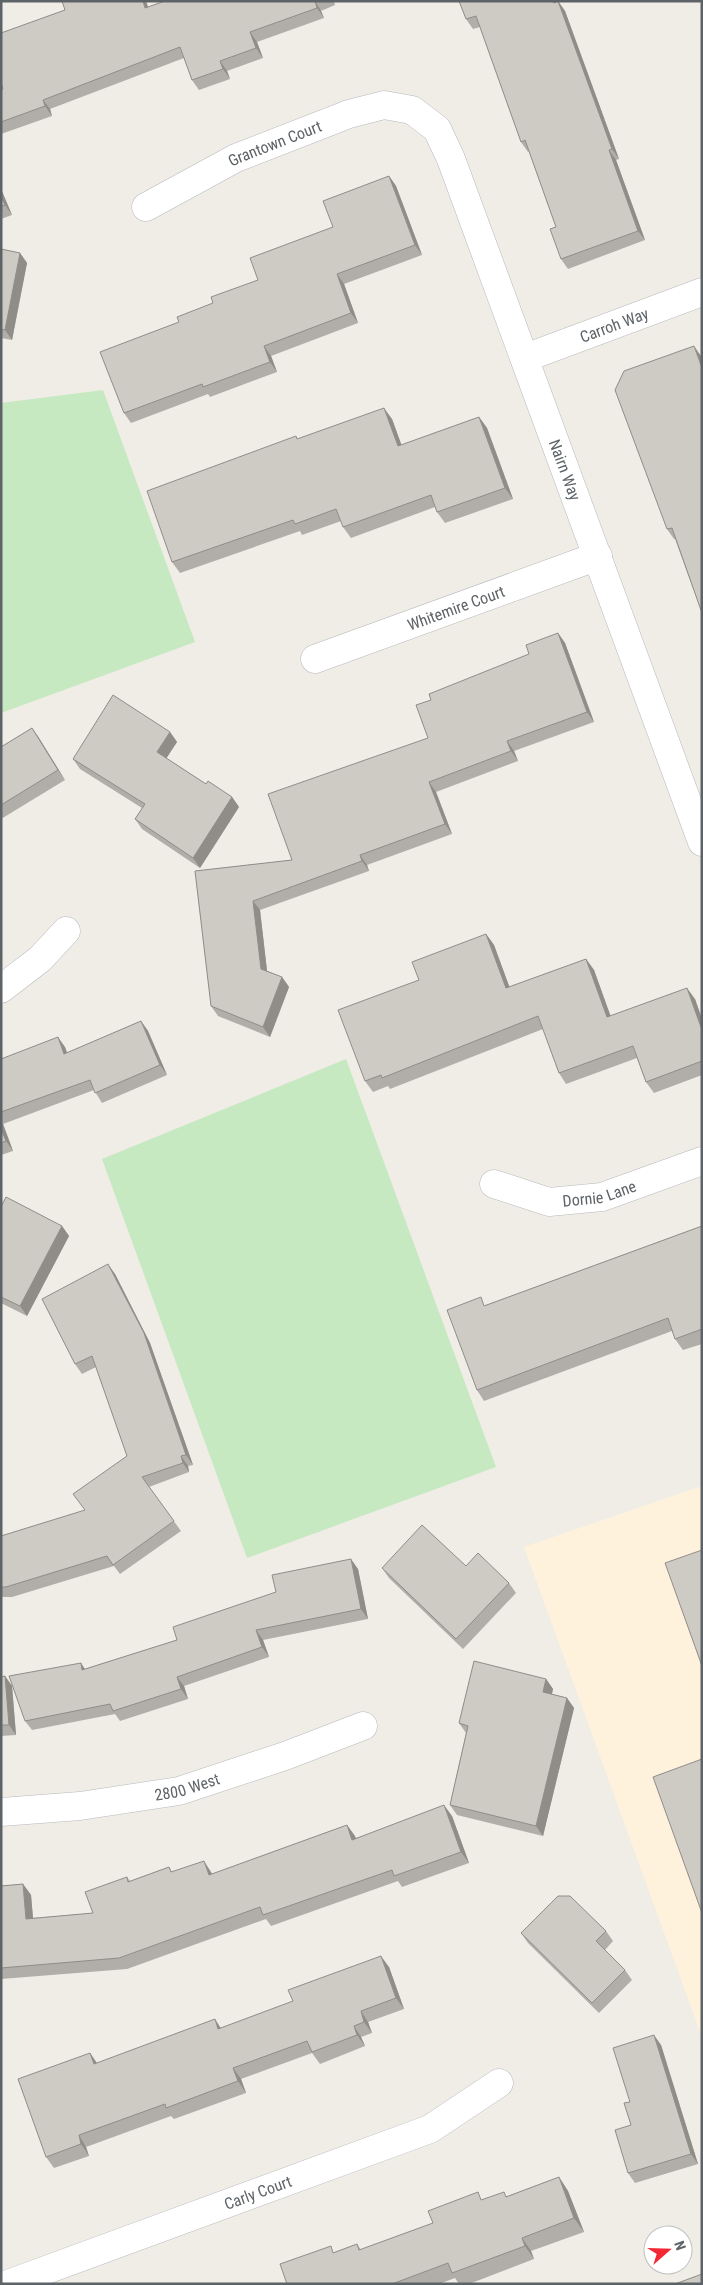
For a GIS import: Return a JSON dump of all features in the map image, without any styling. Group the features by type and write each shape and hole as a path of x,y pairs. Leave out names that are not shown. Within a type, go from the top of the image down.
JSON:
{"street":[{"name":"Grantown Court","path":"146,207 236,158 349,114 384,106 412,110"},
{"name":"Nairn Way","path":"412,110 437,130 451,159 702,842"},
{"name":"Carroh Way","path":"525,358 702,292"},
{"name":"Whitemire Court","path":"314,659 598,556"},
{"path":"1,989 40,959 66,930"},
{"name":"Dornie Lane","path":"494,1184 549,1202 593,1198 602,1197 702,1161"},
{"name":"2800 West","path":"1,1812 80,1806 179,1791 285,1756 363,1726"},
{"name":"Carly Court","path":"8,2284 430,2129 500,2083"}],"shaded area":[{"path":"702,1486 702,2037 524,1547"}],"green space":[{"path":"103,390 195,642 1,713 1,403"},
{"path":"346,1059 496,1467 247,1558 102,1159"}],"building":[{"path":"62,1 143,1 145,8 165,1 315,1 317,8 250,32 256,48 220,61 223,69 192,80 180,47 43,100 45,106 1,122 1,90 3,89 1,83 1,33 65,10"},
{"path":"459,1 553,1 554,3 558,1 612,149 609,150 638,231 561,259 550,229 556,227 525,140 521,142 476,16 466,19"},
{"path":"389,176 415,245 337,274 351,313 264,346 270,362 203,387 202,384 124,413 100,352 179,322 177,317 213,303 211,297 258,280 250,258 333,227 323,201"},
{"path":"1,197 5,205 1,206"},
{"path":"1,249 20,253 5,330 1,329"},
{"path":"694,346 702,368 702,613 672,528 667,529 615,390 624,371"},
{"path":"384,408 398,446 479,417 505,488 437,512 431,495 343,527 336,509 295,524 293,520 172,562 147,491 296,436 297,439"},
{"path":"558,633 587,712 507,741 511,751 429,782 445,824 360,855 362,861 253,901 261,969 282,977 263,1027 211,1006 195,871 292,860 268,794 428,738 416,705 431,700 429,694 529,654 526,645"},
{"path":"113,695 170,732 157,752 206,784 208,781 232,797 193,858 135,819 145,804 73,759"},
{"path":"32,728 58,770 1,805 1,747"},
{"path":"486,934 506,988 586,959 607,1017 687,988 702,1030 702,1061 646,1082 633,1046 559,1073 538,1016 382,1078 381,1075 365,1081 338,1010 419,980 412,962"},
{"path":"141,1021 160,1065 95,1093 90,1080 1,1112 1,1059 58,1037 64,1054"},
{"path":"1,1129 6,1141 1,1143"},
{"path":"6,1197 62,1226 20,1306 1,1297 1,1207"},
{"path":"702,1226 702,1329 675,1339 668,1318 477,1390 447,1310 481,1297 484,1306"},
{"path":"108,1264 144,1333 186,1455 181,1456 183,1463 142,1477 174,1521 113,1565 107,1556 1,1587 1,1536 85,1510 73,1494 127,1456 92,1356 75,1364 42,1299"},
{"path":"422,1525 466,1566 478,1553 509,1583 456,1639 382,1568"},
{"path":"702,1550 702,1666 665,1563"},
{"path":"351,1559 361,1609 256,1630 262,1647 177,1677 181,1689 113,1711 110,1704 25,1721 9,1676 81,1663 82,1670 177,1640 173,1627 276,1592 272,1575"},
{"path":"474,1661 546,1679 543,1692 567,1698 536,1826 450,1805 468,1726 459,1723"},
{"path":"5,1676 9,1725 1,1725 1,1677"},
{"path":"702,1759 702,1913 653,1777"},
{"path":"444,1805 461,1852 394,1876 392,1870 263,1915 260,1907 119,1958 1,1968 1,1886 23,1884 26,1919 93,1913 85,1892 127,1877 128,1882 169,1867 171,1872 204,1861 209,1875 347,1825 352,1840"},
{"path":"558,1896 570,1896 606,1931 596,1941 625,1970 592,2003 521,1933"},
{"path":"381,1956 396,1998 361,2011 364,2022 354,2026 357,2035 312,2052 307,2041 233,2068 238,2081 166,2108 165,2104 79,2135 81,2144 46,2157 18,2079 90,2053 94,2064 215,2019 218,2029 293,2001 288,1990"},
{"path":"654,2035 691,2154 628,2173 615,2130 631,2125 624,2103 630,2102 613,2048"},
{"path":"559,2177 574,2218 522,2238 525,2246 452,2273 448,2263 392,2284 287,2284 280,2264 331,2246 333,2253 357,2244 359,2250 433,2223 428,2211 478,2192 481,2200 504,2192 506,2197"},
{"path":"702,2274 702,2284 675,2284"}]}
